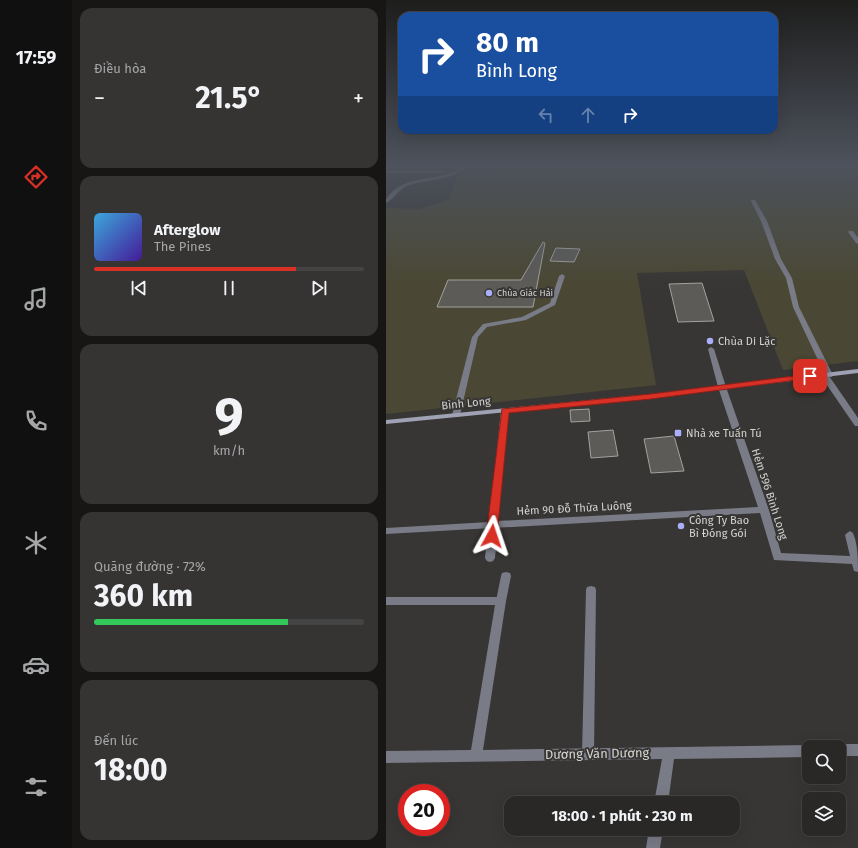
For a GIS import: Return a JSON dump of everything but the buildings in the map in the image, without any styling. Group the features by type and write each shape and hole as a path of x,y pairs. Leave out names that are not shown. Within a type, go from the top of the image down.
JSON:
{"main road":[{"name":"Bình Long","path":"386,422 651,396 858,371"}],"street":[{"path":"755,205 764,221 778,259 789,278 796,307 826,375 858,424"},
{"path":"851,232 858,242"},
{"path":"456,415 475,337 484,324 524,319 553,304 562,276"},
{"name":"Hẻm 596 Bình Long","path":"711,349 722,387 764,510 777,558 857,564"},
{"path":"490,558 492,525 505,410"},
{"name":"Hẻm 90 Đỗ Thừa Luông","path":"386,531 764,510"},
{"path":"850,535 857,564"},
{"path":"476,756 506,576"},
{"path":"588,753 591,590"},
{"path":"386,601 501,601"},
{"name":"Dương Văn Dương","path":"386,757 802,750"},
{"path":"846,750 858,750"},
{"path":"662,796 669,752"},
{"path":"653,848 655,836"}],"shaded area":[{"path":"433,205 858,205 858,361 783,370 744,270 637,273 656,385 386,414 386,208 420,209"}],"place":[{"name":"Chùa Giác Hải","path":"489,293"},
{"name":"Chùa Di Lặc","path":"710,341"},
{"name":"Nhà xe Tuấn Tú","path":"678,433"},
{"name":"Công Ty Bao Bì Đóng Gói","path":"681,526"}],"route":[{"path":"492,536 505,410 651,396 810,376"}]}
